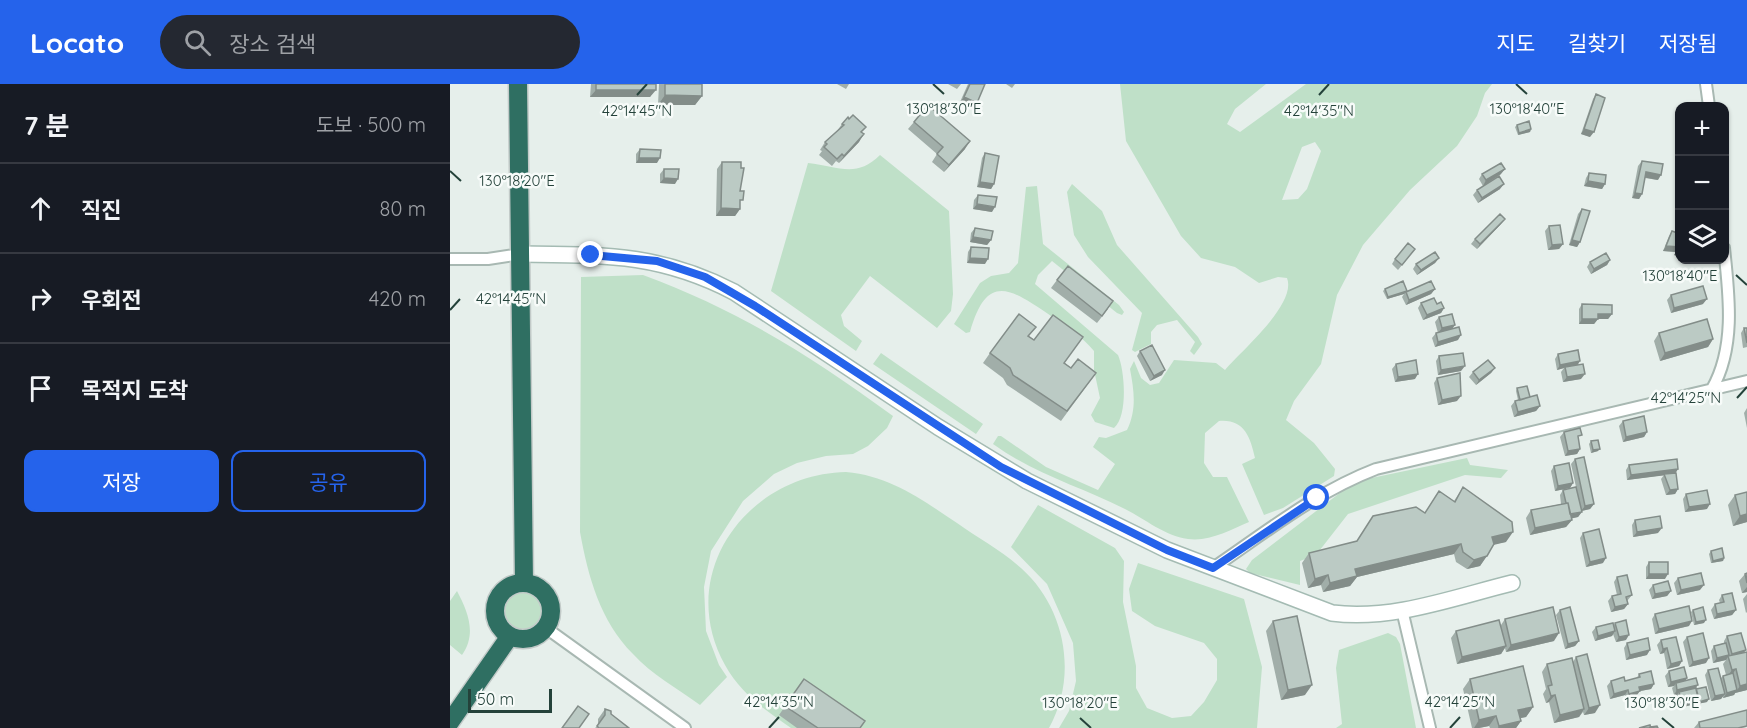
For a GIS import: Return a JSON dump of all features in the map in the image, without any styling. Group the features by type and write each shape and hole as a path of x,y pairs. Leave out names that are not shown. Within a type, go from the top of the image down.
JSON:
{"highway":[{"path":"518,84 524,583"},
{"path":"524,583 537,587 550,602 551,615 546,628 530,639 510,636 497,621 497,601 505,590 524,583"},
{"path":"450,722 510,636"}],"street":[{"path":"1706,84 1708,102"},
{"path":"450,259 488,259 521,254 591,255 657,261 705,277 755,306 1001,467 1167,550 1332,613 1351,615 1402,610 1512,583"},
{"path":"1712,388 1728,339 1729,290 1727,264"},
{"path":"1213,568 1317,498 1346,481 1376,470 1747,381"},
{"path":"1402,610 1430,728"},
{"path":"546,628 685,728"}],"green space":[{"path":"1120,84 1266,84 1235,109 1227,124 1240,132 1306,84 1492,84 1485,93 1477,116 1457,146 1410,190 1363,245 1337,295 1321,364 1294,401 1286,420 1314,443 1335,469 1334,476 1283,508 1264,515 1242,464 1255,458 1248,436 1240,426 1228,421 1219,421 1205,433 1204,463 1213,477 1227,477 1249,522 1204,539 1188,539 1155,527 1125,509 1025,464 993,444 998,436 1001,436 1046,467 1098,490 1115,464 1093,447 1099,437 1106,438 1127,430 1133,407 1130,369 1134,361 1141,378 1150,385 1159,383 1174,360 1216,363 1225,370 1266,326 1284,301 1288,289 1287,278 1278,277 1259,283 1235,267 1201,258 1181,236 1126,141","holes":["1315,142 1321,151 1307,189 1298,199 1282,200 1302,147"]},
{"path":"880,155 949,211 953,294 951,311 937,328 870,276 841,315 844,326 862,341 856,351 771,291 808,163 855,169 863,167"},
{"path":"1072,184 1102,211 1117,245 1198,337 1202,344 1194,355 1190,351 1195,342 1177,320 1157,325 1151,332 1151,344 1135,352 1132,350 1142,313 1088,257 1074,235 1067,192"},
{"path":"1037,186 1043,244 1119,305 1124,312 1122,315 1117,313 1052,261 1038,275 1035,284 1118,355 1124,393 1122,414 1114,428 1095,422 1091,415 1100,398 1094,370 1094,351 1079,336 1036,306 1012,293 1002,291 992,293 984,300 970,332 966,333 954,324 980,283 991,276 1009,273 1018,263 1026,187"},
{"path":"643,275 711,304 774,336 893,416 887,428 868,446 853,454 826,456 797,463 774,474 743,501 711,551 704,587 706,631 719,665 727,677 700,705 656,675 640,661 612,627 597,597 580,532 581,277"},
{"path":"881,353 983,424 976,434 873,364"},
{"path":"1467,458 1470,465 1508,470 1501,478 1465,475 1348,514 1316,555 1300,561 1300,585 1250,573 1246,569 1252,560 1349,486 1362,480"},
{"path":"846,472 877,478 918,497 1006,556 1036,584 1057,622 1063,644 1065,665 1058,708 1049,728 791,728 763,708 738,685 725,665 712,630 709,596 715,564 730,535 751,510 779,490 811,477"},
{"path":"1038,505 1115,548 1124,561 1123,602 1136,666 1136,688 1147,708 1172,718 1191,716 1204,702 1217,680 1217,659 1204,643 1155,626 1132,611 1129,589 1138,563 1244,599 1262,667 1257,728 1059,728 1069,711 1076,681 1073,643 1047,584 1011,547"},
{"path":"457,591 465,607 470,631 467,647 462,655 450,645 450,601"},
{"path":"523,593 536,598 541,611 536,624 523,629 510,624 505,611 510,598"},
{"path":"1388,633 1396,637 1400,644 1416,728 1336,728 1342,724 1336,668 1339,650"}],"building":[{"path":"596,84 656,84 656,90 596,90"},
{"path":"665,84 702,84 702,96 665,95"},
{"path":"970,84 985,84 977,103 964,97"},
{"path":"1596,94 1605,98 1594,132 1584,129"},
{"path":"928,105 970,141 949,165 937,154 943,147 914,122"},
{"path":"853,115 866,127 861,132 864,134 844,156 842,154 837,159 824,147 827,144 825,142 844,125 842,124 848,117 849,119"},
{"path":"1529,121 1531,129 1519,133 1517,125"},
{"path":"640,149 661,150 660,158 639,158"},
{"path":"985,153 999,156 994,184 980,182"},
{"path":"1642,161 1663,164 1661,175 1646,172 1642,194 1635,193"},
{"path":"722,162 741,162 741,168 744,168 740,191 744,191 743,200 740,200 740,209 721,208"},
{"path":"1501,163 1505,169 1486,180 1482,174"},
{"path":"664,169 679,169 678,179 664,178"},
{"path":"1589,173 1606,175 1605,184 1588,181"},
{"path":"1499,176 1504,184 1482,198 1477,190"},
{"path":"978,195 997,197 995,207 977,204"},
{"path":"1582,209 1590,211 1580,242 1572,240"},
{"path":"1500,214 1505,219 1480,244 1475,239"},
{"path":"1560,225 1563,244 1552,245 1549,226"},
{"path":"975,228 993,231 991,240 973,237"},
{"path":"1672,231 1675,232 1675,247 1666,246"},
{"path":"1408,243 1415,249 1402,265 1395,259"},
{"path":"971,247 989,248 988,259 970,258"},
{"path":"1435,252 1439,258 1421,270 1416,264"},
{"path":"1606,253 1610,260 1594,269 1590,262"},
{"path":"1068,266 1113,301 1102,316 1057,280"},
{"path":"1403,281 1407,291 1388,297 1385,289"},
{"path":"1431,281 1435,289 1409,300 1406,292"},
{"path":"1703,286 1707,299 1674,308 1671,295"},
{"path":"1434,298 1437,304 1441,302 1444,308 1427,315 1421,303"},
{"path":"1582,304 1612,305 1612,314 1598,314 1598,319 1582,319"},
{"path":"1019,314 1036,327 1028,336 1034,340 1053,315 1083,337 1064,363 1071,368 1078,359 1096,373 1067,411 1013,375 1010,368 990,353"},
{"path":"1452,314 1455,325 1442,328 1439,317"},
{"path":"1707,319 1713,339 1665,353 1659,333"},
{"path":"1459,327 1461,335 1438,342 1436,333"},
{"path":"1152,345 1165,370 1154,376 1140,351"},
{"path":"1578,350 1580,361 1560,365 1558,354"},
{"path":"1463,353 1465,366 1441,370 1439,356"},
{"path":"1416,360 1418,374 1398,377 1396,364"},
{"path":"1488,360 1495,368 1479,380 1473,372"},
{"path":"1583,364 1585,374 1567,377 1565,367"},
{"path":"1460,373 1461,396 1442,400 1437,378"},
{"path":"1527,386 1530,397 1520,400 1517,388"},
{"path":"1537,395 1540,406 1518,412 1515,401"},
{"path":"1644,416 1647,432 1626,437 1623,421"},
{"path":"1580,428 1582,435 1578,436 1580,449 1568,451 1564,432"},
{"path":"1598,440 1600,449 1593,450 1591,441"},
{"path":"1584,457 1594,504 1585,506 1575,459"},
{"path":"1677,459 1678,469 1631,475 1629,465"},
{"path":"1569,463 1573,483 1558,486 1554,466"},
{"path":"1676,473 1678,489 1670,490 1664,474"},
{"path":"1463,487 1512,522 1513,532 1492,537 1494,544 1487,556 1474,560 1463,552 1461,544 1355,569 1357,576 1330,583 1328,575 1315,579 1309,553 1357,541 1373,516 1416,507 1425,513 1439,491 1455,502"},
{"path":"1576,487 1582,512 1570,514 1563,490"},
{"path":"1707,490 1710,504 1689,507 1686,494"},
{"path":"1747,492 1747,514 1740,516 1735,495"},
{"path":"1568,503 1572,520 1535,528 1531,510"},
{"path":"1660,516 1662,528 1637,532 1635,520"},
{"path":"1599,529 1606,558 1590,562 1583,533"},
{"path":"1722,548 1724,558 1713,561 1711,551"},
{"path":"1649,562 1668,562 1668,574 1649,574"},
{"path":"1701,573 1704,585 1681,590 1678,578"},
{"path":"1627,575 1632,595 1626,597 1628,604 1615,607 1612,596 1621,594 1617,577"},
{"path":"1668,581 1671,591 1655,594 1653,585"},
{"path":"1732,593 1736,610 1717,614 1715,604 1724,602 1722,595"},
{"path":"1689,606 1692,621 1659,629 1655,614"},
{"path":"1553,607 1559,633 1511,645 1505,619"},
{"path":"1570,607 1579,641 1568,644 1560,610"},
{"path":"1703,607 1706,620 1696,622 1693,610"},
{"path":"1297,616 1312,685 1288,690 1273,621"},
{"path":"1499,620 1506,646 1462,657 1456,631"},
{"path":"1626,620 1629,635 1619,637 1615,623"},
{"path":"1613,623 1615,631 1598,636 1596,627"},
{"path":"1703,633 1709,658 1693,662 1687,637"},
{"path":"1741,633 1746,650 1732,654 1727,636"},
{"path":"1676,637 1682,661 1671,664 1667,648 1663,649 1661,640"},
{"path":"1648,638 1650,650 1630,655 1627,643"},
{"path":"1726,643 1729,655 1717,658 1714,646"},
{"path":"1747,652 1747,684 1740,686 1736,669 1732,670 1728,656"},
{"path":"1587,654 1600,705 1589,708 1576,657"},
{"path":"1572,658 1584,709 1560,715 1555,695 1551,696 1548,686 1552,685 1547,664"},
{"path":"1523,666 1533,707 1518,710 1521,721 1499,726 1496,716 1479,720 1470,679"},
{"path":"1684,667 1687,678 1671,682 1669,671"},
{"path":"1718,668 1725,694 1715,696 1708,670"},
{"path":"1651,671 1654,684 1639,687 1640,691 1629,694 1628,690 1614,694 1611,681 1624,677 1625,681"},
{"path":"1733,673 1737,690 1727,693 1723,676"},
{"path":"1696,678 1698,685 1677,690 1676,683"},
{"path":"804,679 865,721 860,728 818,728 785,706"},
{"path":"1706,687 1709,699 1699,702 1696,689"},
{"path":"1696,688 1699,699 1687,702 1686,698 1681,699 1679,692"},
{"path":"578,706 589,714 579,728 562,728"},
{"path":"605,709 611,711 611,714 629,728 599,728 597,726 605,715"},
{"path":"1747,710 1747,726 1700,728 1699,722"}],"route":[{"path":"591,255 657,261 705,277 734,292 1001,467 1167,550 1213,568 1317,498"}]}
